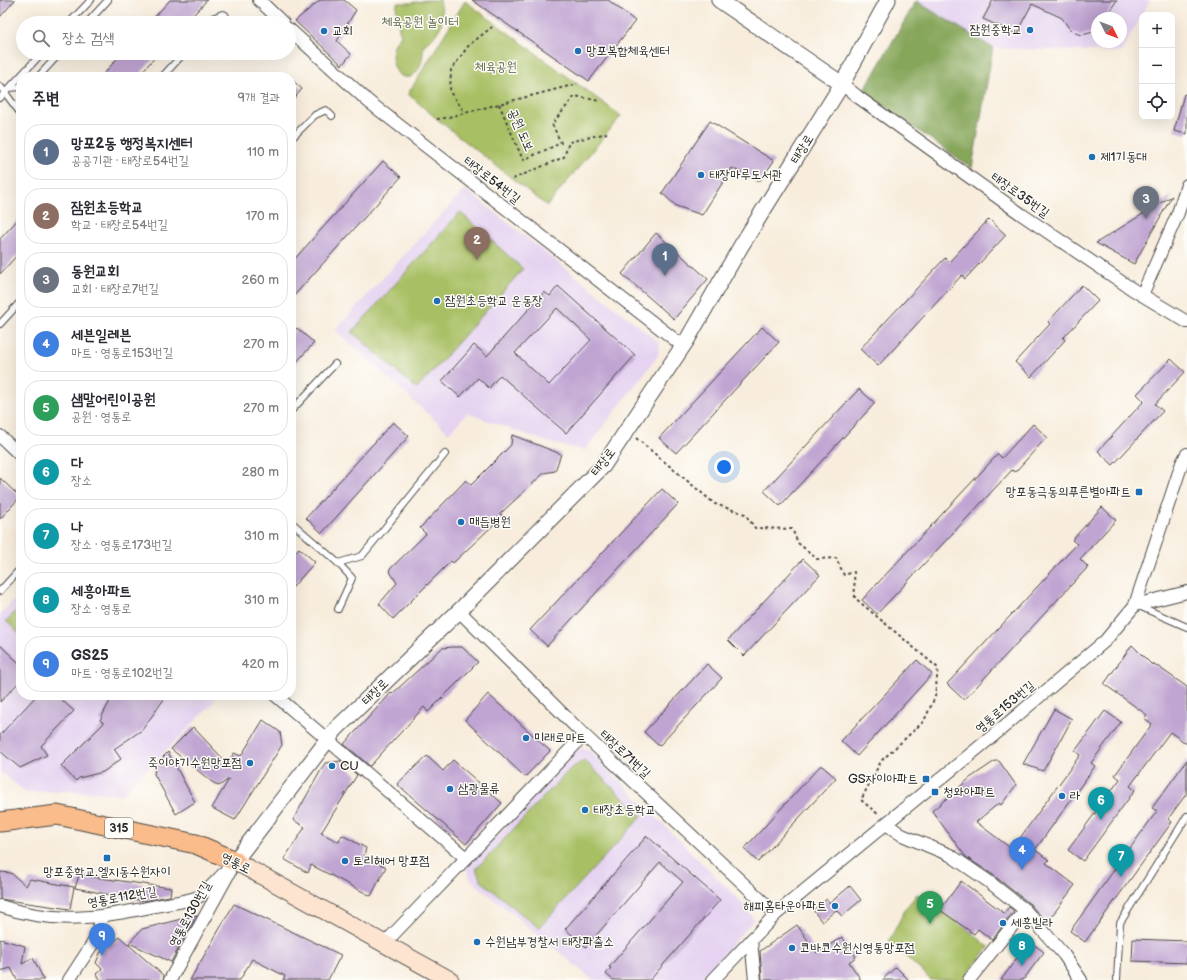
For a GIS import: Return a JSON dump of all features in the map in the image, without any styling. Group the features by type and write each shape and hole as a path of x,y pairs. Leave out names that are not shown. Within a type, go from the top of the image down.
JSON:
{"main road":[{"name":"영통로","path":"0,822 57,815 196,844 235,861 450,980"}],"street":[{"path":"258,0 275,16"},
{"path":"719,0 842,84"},
{"name":"태장로","path":"235,861 336,729 460,611 603,466 688,340 741,246 842,84 888,0"},
{"name":"태장로54번길","path":"296,35 369,102 683,346"},
{"name":"태장로35번길","path":"842,84 1021,214 1142,295 1187,322"},
{"path":"1142,295 1178,213 1187,185"},
{"path":"0,436 16,451"},
{"name":"영통로153번길","path":"713,980 776,914 884,820 1000,730 1105,641 1136,605 1182,463 1187,454"},
{"path":"1136,605 1187,592"},
{"name":"태장로71번길","path":"460,611 584,735 776,914"},
{"path":"281,700 466,858"},
{"path":"384,944 584,735"},
{"path":"884,820 902,835 950,855 988,881 1025,910 1064,955 1081,980"},
{"name":"영통로112번길","path":"0,906 30,914 55,918 102,916 199,897 235,861"},
{"name":"영통로130번길","path":"170,980 235,861"},
{"path":"969,980 1025,910"},
{"path":"70,980 95,940 102,916"},
{"path":"752,940 755,980"}],"lane":[{"path":"75,16 90,0"},
{"path":"93,16 108,0"},
{"path":"25,72 36,60"},
{"path":"43,72 54,60"},
{"path":"167,72 178,60"},
{"path":"0,98 16,81"},
{"path":"0,86 16,107"},
{"path":"10,88 16,87"},
{"path":"296,134 315,115 326,110 332,116"},
{"path":"0,324 16,306"},
{"path":"296,406 335,364"},
{"path":"338,563 362,556 444,454"},
{"path":"296,526 338,563 352,578 338,610"},
{"path":"0,591 16,573"},
{"path":"1136,605 1187,627"},
{"path":"1117,980 1120,923 1187,816"}],"path":[{"path":"463,110 450,92 451,70 469,45 492,27"},
{"path":"437,119 577,84"},
{"name":"공원 도보","path":"499,104 523,160 561,144 552,124 575,96 600,101"},
{"path":"513,179 564,157 569,142 607,133"},
{"path":"632,435 715,504 746,514 755,528 792,529 798,543 817,559 836,558 844,575 854,572 855,598 938,668 934,697 924,721 881,761 861,800 884,820"}],"shaded area":[{"name":"잠원중학교","path":"1150,0 1143,12 1139,12 1139,20 1127,41 1127,12 1091,12 1091,48 1123,48 1121,52 993,48 916,1"},
{"path":"465,189 660,343 658,356 585,450 550,443 467,413 449,433 335,330"},
{"path":"16,598 16,700 214,700 123,794 69,791 26,792 0,772 0,615"},
{"name":"태장초등학교","path":"578,748 590,751 747,908 754,920 700,980 593,980 471,880 466,869"}],"green space":[{"name":"체육공원 놀이터","path":"426,0 440,0 442,15 441,26 435,35 424,45 420,67 410,77 405,77 397,72 392,58 394,45 401,35 396,12 397,3 411,3"},
{"name":"체육공원","path":"465,1 621,116 547,206 437,119 408,94"},
{"path":"916,1 993,48 972,168 863,92"},
{"name":"잠원초등학교 운동장","path":"460,212 523,269 417,389 352,332"},
{"path":"16,611 16,630 6,621"},
{"path":"584,760 642,816 539,928 481,881 476,869 570,769"},
{"path":"917,894 939,906 989,947 963,980 931,980 889,941 906,908"}],"building":[{"path":"0,0 15,0 0,17"},
{"path":"170,0 207,0 192,16 155,16"},
{"name":"교회","path":"320,0 344,0 356,10 337,41 351,54 342,65 296,22 296,20"},
{"name":"망포복합체육센터","path":"472,0 608,0 635,21 589,81"},
{"path":"993,0 1117,0 1109,12 1091,12 1091,32 1081,35 1073,32 1062,18 1032,4 1016,34 983,19"},
{"path":"116,60 153,60 142,72 105,72"},
{"path":"296,84 302,89 296,96"},
{"path":"1184,94 1187,95 1187,134 1174,131"},
{"name":"태장마루도서관","path":"710,121 774,161 759,182 732,168 702,215 676,206 662,193"},
{"path":"383,161 401,177 296,293 296,257"},
{"path":"1172,196 1134,264 1096,243"},
{"path":"989,219 1006,235 965,279 962,275 878,366 860,349 945,258 949,262"},
{"path":"16,221 16,256 0,274 0,239"},
{"path":"656,233 708,279 674,319 622,274"},
{"path":"1082,285 1098,301 1063,338 1065,340 1031,377 1015,362 1050,324 1048,322"},
{"path":"558,286 635,355 566,433 500,375 489,388 478,378 460,397 442,381 474,345 487,356 544,292 550,296","holes":["557,308 591,340 549,385 515,353"]},
{"path":"762,327 779,342 676,453 659,438"},
{"path":"297,328 314,343 296,363"},
{"path":"1171,359 1185,372 1155,404 1163,411 1113,465 1098,451 1144,401 1137,394"},
{"path":"859,389 875,403 780,506 764,491"},
{"path":"393,422 409,436 322,533 306,518"},
{"path":"1033,424 1047,437 1015,472 1012,470 877,614 862,600 998,454 1002,458"},
{"path":"512,435 561,454 555,471 544,473 500,514 503,516 453,563 451,561 393,619 379,604 397,583 389,570 426,534 420,528 466,480 471,485 511,445"},
{"path":"0,478 16,493 16,501 0,519"},
{"path":"662,489 678,504 547,646 530,630"},
{"path":"1102,507 1116,520 1080,559 1088,567 964,700 947,684 1077,544 1072,540"},
{"path":"299,548 315,562 296,583 296,551"},
{"path":"803,559 820,575 744,656 728,640"},
{"path":"0,645 16,660 16,685 0,702"},
{"path":"1132,645 1152,665 1153,663 1187,687 1187,744 1170,732 1130,786 1135,790 1083,861 1068,850 1120,779 1115,775 1152,724 1144,718 1147,715 1104,684"},
{"path":"462,647 478,662 428,712 424,707 370,766 344,744 391,693 392,694 442,648"},
{"path":"917,660 932,674 857,756 841,741"},
{"path":"707,664 722,678 659,746 644,732"},
{"path":"488,694 550,751 525,777 465,720"},
{"path":"32,700 62,700 74,711 41,746 47,755 20,768 0,751 0,735"},
{"path":"163,700 142,730 114,749 121,759 103,772 79,778 76,781 61,766 104,723 100,720 110,701"},
{"path":"1054,709 1072,719 1059,743 1043,771 1023,764"},
{"path":"1105,711 1121,722 1091,763 1095,766 1035,850 1049,860 1046,863 1075,885 1048,921 1030,904 993,875 966,857 932,811 970,778 995,761 999,761 1016,785 1001,805 999,803 976,822 1012,849 1080,755 1075,751"},
{"path":"263,720 280,732 282,745 235,820 212,808 229,779 219,786 171,749 193,727 228,764 234,753 241,756"},
{"path":"168,752 195,802 176,814 154,774 156,764"},
{"path":"427,756 443,771 453,760 502,803 466,844 397,784"},
{"path":"1187,760 1187,793 1168,819 1172,822 1085,942 1070,931 1157,811 1152,808"},
{"path":"341,761 357,775 321,833 339,842 342,835 366,848 364,856 386,867 371,896 311,865 308,873 284,859 305,827 293,820 325,763"},
{"path":"821,765 836,778 758,862 744,849"},
{"path":"647,836 720,900 650,980 613,980 606,974 611,968 609,967 683,882 660,862 586,947 565,929"},
{"path":"0,872 11,873 26,886 30,879 74,887 70,909 0,899"},
{"path":"79,875 171,888 170,896 143,901 75,888"},
{"path":"961,881 1004,913 1009,907 1014,911 992,940 978,929 974,934 940,910"},
{"name":"해피홈타운아파트","path":"850,886 861,900 842,916 836,910 822,922 813,910 827,899 830,903"},
{"path":"234,904 341,955 328,980 283,980 285,976 252,959 240,980 190,980"},
{"path":"197,915 171,962 129,943 142,929"},
{"path":"797,925 817,953 842,937 856,957 849,962 861,980 762,980 760,951"},
{"path":"120,937 164,976 163,980 101,980 96,974 102,969 96,963 100,953"},
{"path":"0,939 25,946 22,964 33,958 44,980 17,980 11,968 0,971"},
{"path":"1133,939 1187,941 1187,963 1132,961"},
{"path":"1029,941 1044,952 1023,980 1001,980"},
{"path":"896,967 909,980 882,980"}],"place":[{"name":"잠원중학교","path":"1030,30"},
{"name":"교회","path":"324,31"},
{"name":"망포복합체육센터","path":"578,51"},
{"name":"제1기동대","path":"1092,157"},
{"name":"태장마루도서관","path":"701,175"},
{"name":"동원교회","path":"1146,219"},
{"name":"잠원초등학교","path":"477,260"},
{"name":"망포2동 행정복지센터","path":"665,276"},
{"name":"잠원초등학교 운동장","path":"437,301"},
{"name":"망포동극동의푸른별아파트","path":"1139,492"},
{"name":"매듭병원","path":"461,522"},
{"name":"미래로마트","path":"526,738"},
{"name":"죽이야기수원망포점","path":"250,763"},
{"name":"CU","path":"332,766"},
{"name":"GS자이아파트","path":"926,779"},
{"name":"삼광물류","path":"450,789"},
{"name":"청와아파트","path":"935,792"},
{"name":"라","path":"1062,796"},
{"name":"태장초등학교","path":"585,810"},
{"name":"다","path":"1101,820"},
{"name":"망포중학교.엘지동수원자이","path":"107,858"},
{"name":"토리헤어 망포점","path":"345,861"},
{"name":"세븐일레븐","path":"1022,870"},
{"name":"나","path":"1121,877"},
{"name":"해피홈타운아파트","path":"835,906"},
{"name":"세흥빌라","path":"1003,923"},
{"name":"샘말어린이공원","path":"930,924"},
{"name":"수원남부경찰서 태장파출소","path":"477,942"},
{"name":"코바코수원신영통망포점","path":"792,948"},
{"name":"GS25","path":"102,956"},
{"name":"세흥아파트","path":"1022,966"}]}
